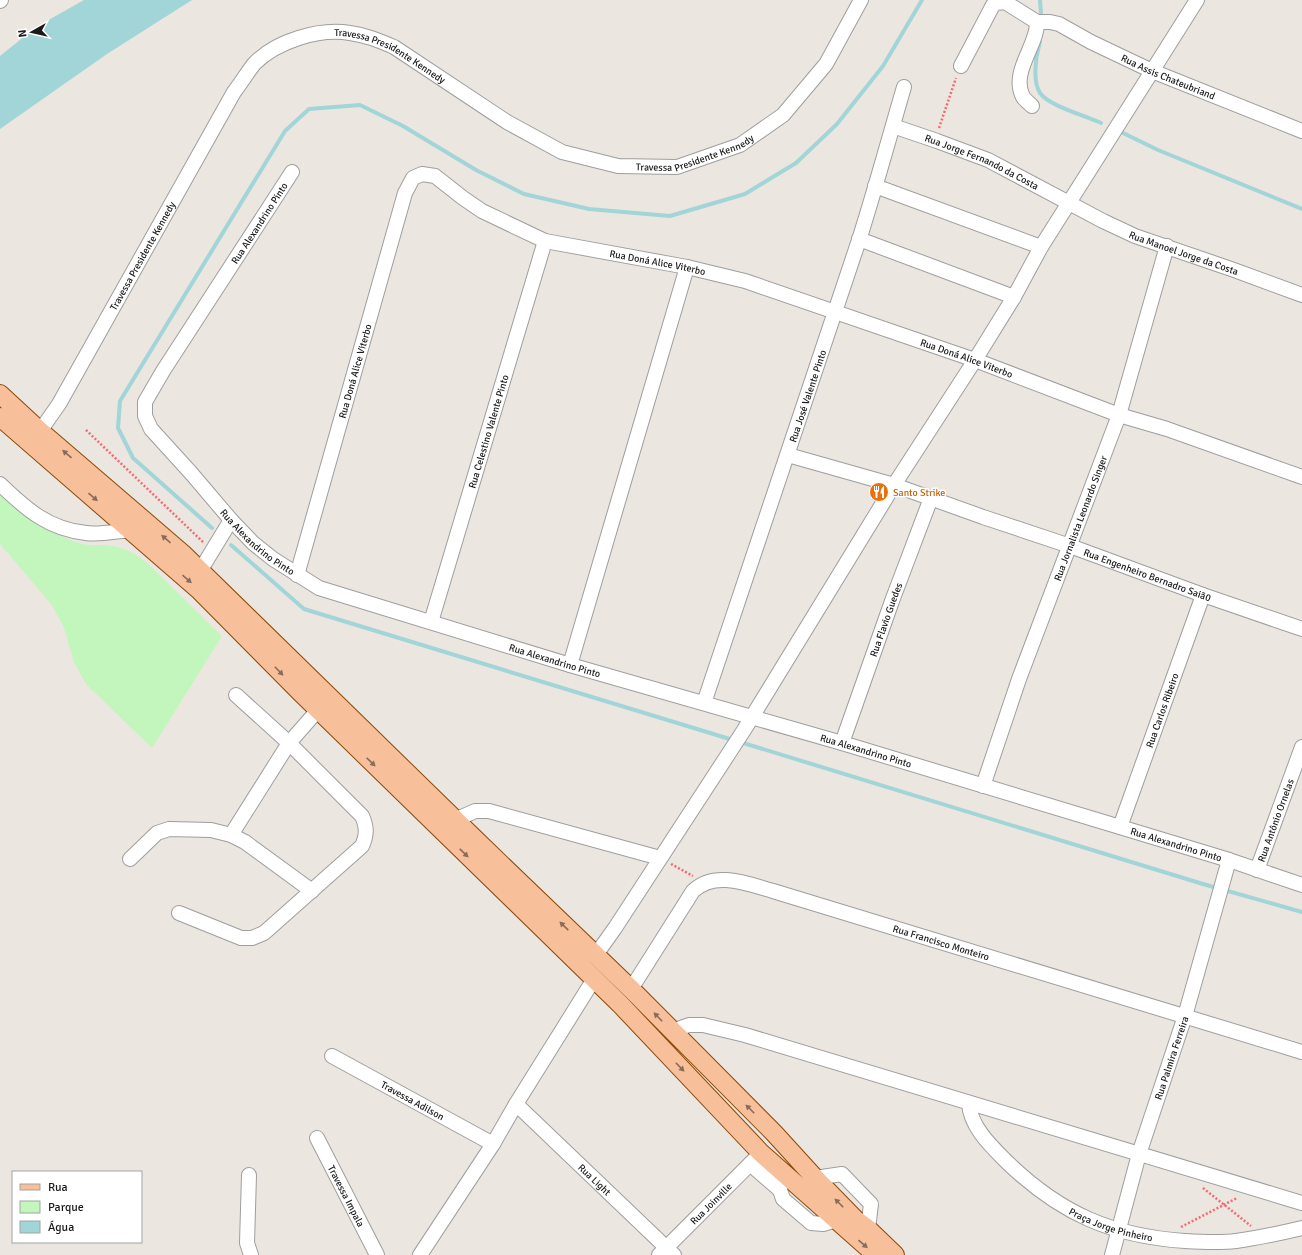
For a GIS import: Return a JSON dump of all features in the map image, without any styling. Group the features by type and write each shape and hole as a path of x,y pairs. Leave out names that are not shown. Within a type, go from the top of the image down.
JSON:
{"main road":[{"path":"0,394 40,431 182,553 595,956 631,989 774,1133 815,1178 876,1255"},
{"path":"0,417 132,530 199,590 318,710 620,1004 756,1158 782,1171 895,1255"}],"street":[{"name":"Travessa Presidente Kennedy","path":"40,431 59,404 234,92 255,64 276,47 298,38 326,33 349,33 373,38 394,47 507,122 562,152 618,166 677,166 740,145 784,115 826,64 861,0"},
{"path":"595,956 615,928 744,730 894,484 975,360 1014,297 1041,247 1197,0"},
{"name":"Rua Assis Chateubriand","path":"960,66 993,6 996,3 1005,2 1037,22 1059,24 1091,42 1152,71 1302,130"},
{"path":"1032,106 1023,97 1021,90 1021,74 1036,32 1037,22"},
{"name":"Rua José Valente Pinto","path":"704,703 836,312 842,286 859,239 904,87"},
{"name":"Rua Jorge Fernando da Costa","path":"893,126 988,160 1069,202"},
{"name":"Rua Alexandrino Pinto","path":"292,172 163,371 145,402 145,416 151,429 231,520 254,543 273,559 319,588 570,665 842,742 983,786 1120,826 1229,860 1302,885"},
{"name":"Rua Doná Alice Viterbo","path":"297,575 405,193 413,178 422,174 435,176 482,211 545,241 687,267 745,281 975,360 1119,415 1167,429 1302,477"},
{"path":"875,186 1041,247"},
{"name":"Rua Manoel Jorge da Costa","path":"1069,202 1135,236 1167,246 1302,295"},
{"path":"859,239 1014,297"},
{"name":"Rua Celestino Valente Pinto","path":"431,622 545,241"},
{"name":"Rua Jornalista Leonardo Singer","path":"983,786 1019,679 1119,415 1167,246"},
{"path":"570,665 687,267"},
{"name":"Rua Engenheiro Bernadro Saiā0","path":"788,455 894,484 1302,629"},
{"path":"0,484 16,500 42,520 61,529 87,533 132,530"},
{"name":"Rua Flavio Guedes","path":"842,742 892,601 931,498"},
{"path":"200,571 231,520"},
{"name":"Rua Carlos Ribeiro","path":"1120,826 1203,595"},
{"path":"179,913 241,938 252,938 264,933 312,891 362,846 366,838 366,826 362,816 289,742 236,695"},
{"path":"231,835 289,742 318,710"},
{"name":"Rua Antônio Ornelas","path":"1257,870 1302,747"},
{"path":"455,820 475,811 489,811 660,858"},
{"path":"130,860 157,833 169,829 211,830 231,835 245,842 312,891"},
{"name":"Rua Palmira Ferreira","path":"1112,1255 1139,1154 1185,1016 1229,860"},
{"name":"Rua Francisco Monteiro","path":"705,882 731,880 766,889 1302,1052"},
{"path":"631,989 689,895 705,882"},
{"path":"420,1255 493,1144 516,1104 594,979"},
{"path":"672,1031 689,1025 703,1025 745,1035 1302,1203"},
{"name":"Travessa Adilson","path":"332,1056 493,1144"},
{"name":"Praça Jorge Pinheiro","path":"969,1103 972,1118 984,1137 1000,1154 1038,1189 1052,1199 1084,1217 1119,1230 1160,1239 1216,1242 1236,1241 1302,1228"},
{"name":"Rua Light","path":"516,1104 667,1252"},
{"name":"Travessa Impala","path":"317,1138 377,1255"},
{"path":"756,1158 780,1190 783,1199 811,1223 852,1224"},
{"name":"Rua Joinville","path":"667,1252 756,1158"},
{"path":"780,1190 782,1171"},
{"path":"249,1175 248,1243 251,1255"}],"path":[{"path":"935,140 960,66"},
{"path":"86,430 213,550"},
{"path":"660,858 705,882"},
{"path":"1201,1187 1264,1236"},
{"path":"1160,1239 1253,1189"}],"green space":[{"path":"0,491 47,528 68,539 85,545 117,547 138,557 148,564 222,636 152,748 86,684 74,662 64,628 52,605 0,544"}],"water":[{"path":"84,0 192,0 107,54 0,129 0,56 36,27"}],"waterway":[{"path":"212,528 133,458 118,428 120,401 285,131 309,109 360,105 403,126 476,170 524,194 589,209 670,216 745,194 796,163 837,124 883,66 922,0"},
{"path":"1040,0 1041,14"},
{"path":"1040,41 1036,57 1036,82 1040,93 1045,98 1059,106 1101,123"},
{"path":"1121,132 1158,150 1302,209"},
{"path":"231,545 304,609 733,740"},
{"path":"740,742 1203,884 1302,912"}],"place":[{"name":"Santo Strike","path":"879,492"}]}
